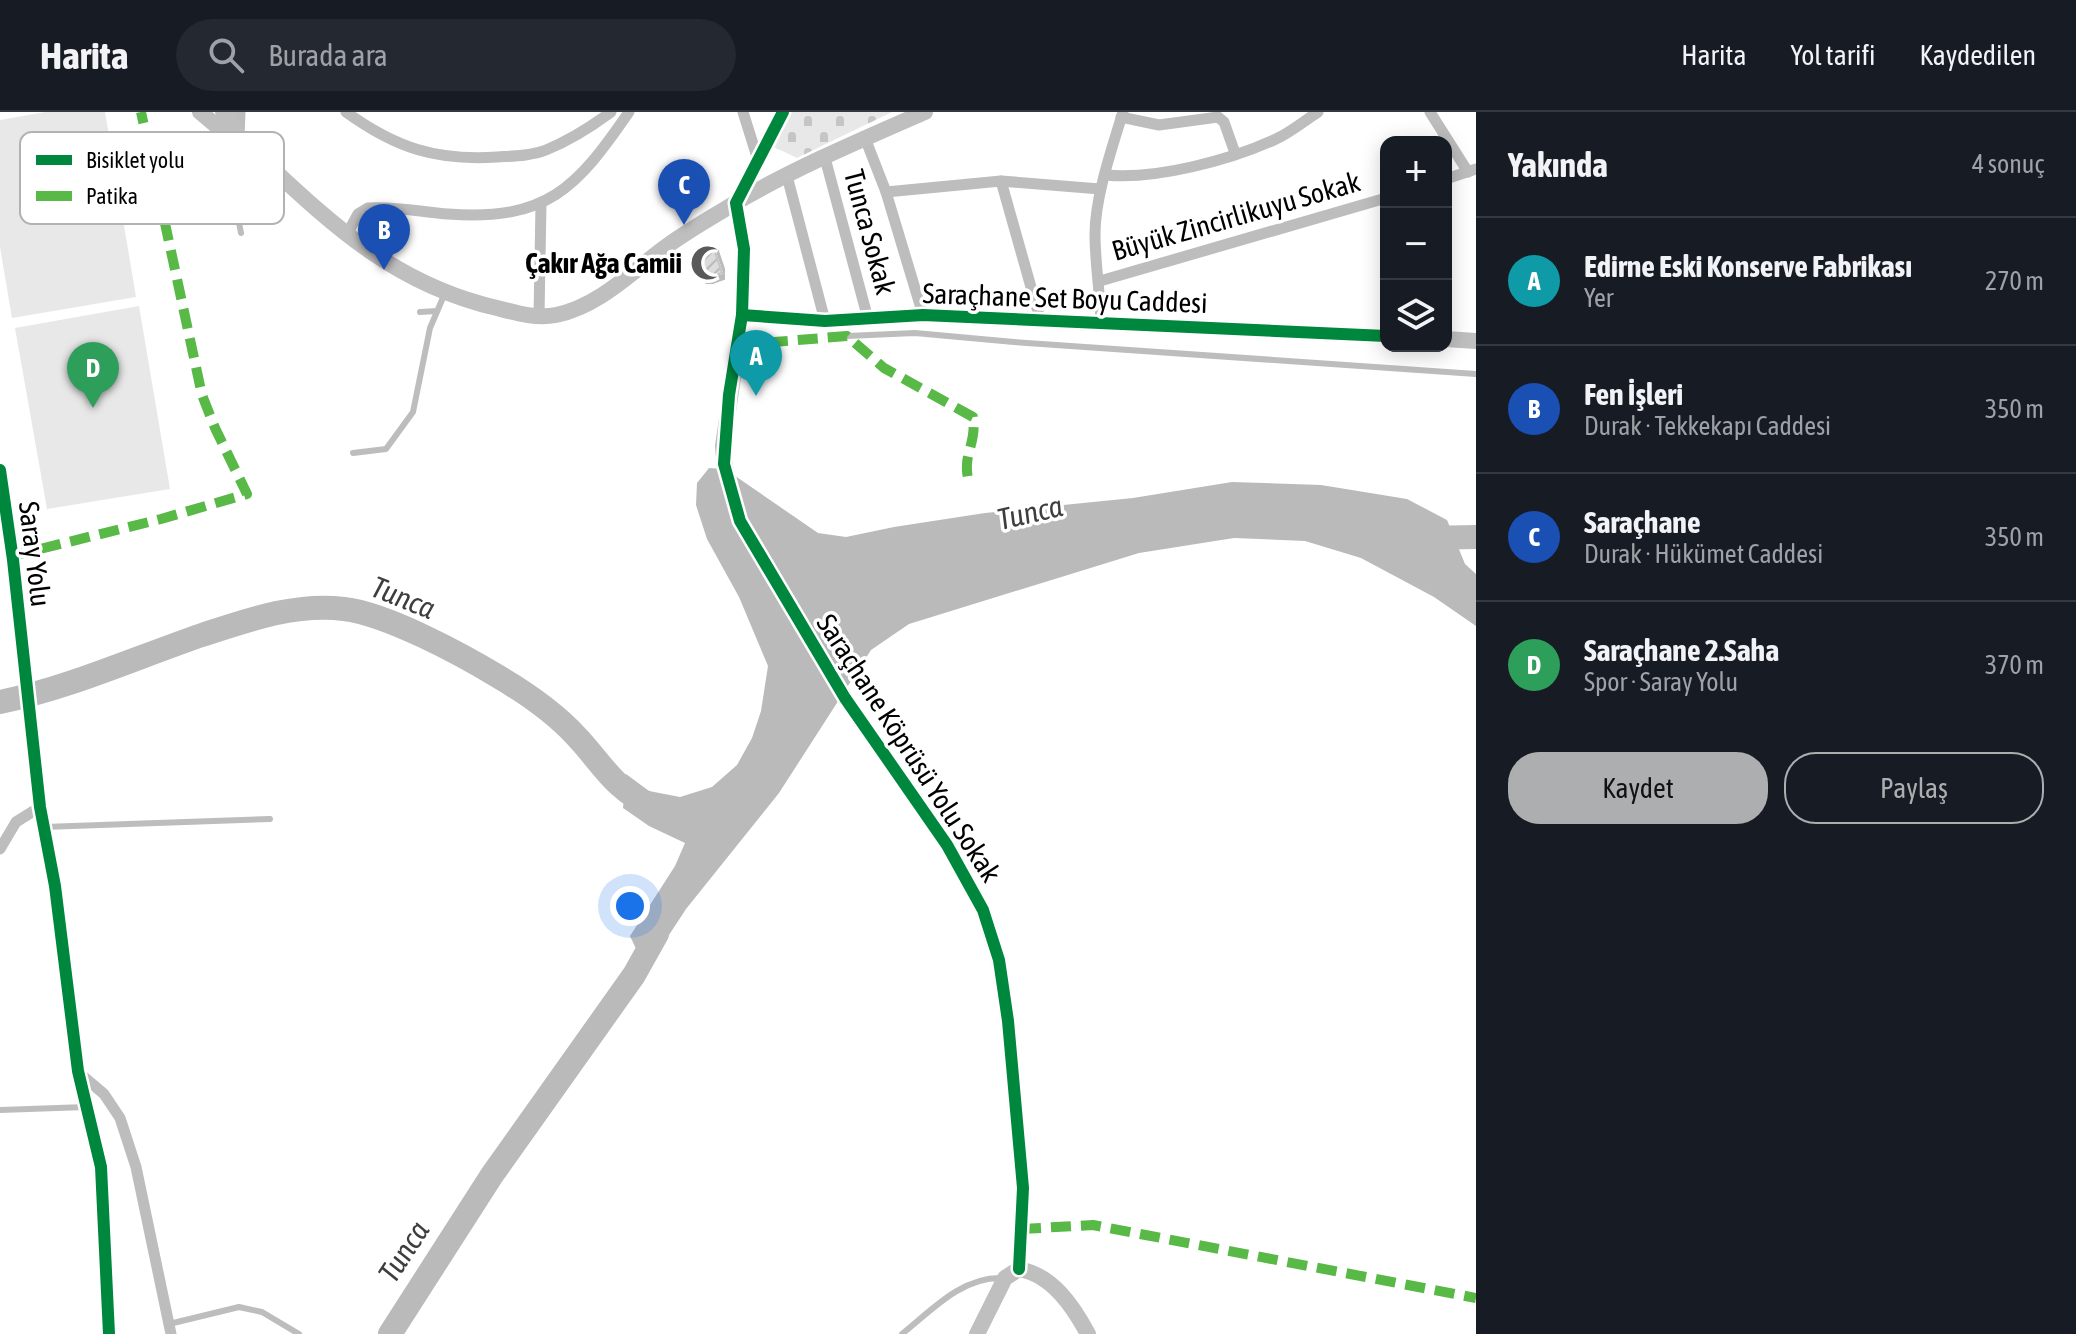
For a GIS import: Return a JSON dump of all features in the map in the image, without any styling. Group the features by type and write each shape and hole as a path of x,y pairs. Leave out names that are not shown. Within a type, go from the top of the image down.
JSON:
{"street":[{"path":"200,112 227,132"},
{"path":"223,112 236,132"},
{"path":"238,132 240,112"},
{"path":"346,112 393,142 443,157 469,159 516,156 546,150 611,112"},
{"path":"346,236 358,214 368,208 452,215 497,213 541,204 554,198 579,177 629,112"},
{"path":"743,112 758,161"},
{"path":"736,203 783,112"},
{"path":"284,179 346,236 396,270 445,293 489,306 539,316 555,315 588,304 667,246 736,203 865,138 925,112"},
{"path":"1106,175 1152,175 1235,153 1277,139 1318,112"},
{"path":"1430,112 1472,170 1452,177"},
{"path":"1101,322 1095,232 1100,189 1122,115 1159,125 1218,117 1224,122 1235,153"},
{"path":"865,138 886,192 923,315"},
{"name":"Tunca Sokak","path":"825,158 868,319"},
{"path":"787,176 825,321"},
{"path":"886,192 1001,181 1100,189"},
{"path":"1001,181 1040,319"},
{"name":"Büyük Zincirlikuyu Sokak","path":"1100,281 1380,200"},
{"name":"Saraçhane Köprüsü Yolu Sokak","path":"736,203 744,249 742,315 729,395 724,464 731,498 740,521 845,698 967,877 983,910 999,960 1008,1021 1023,1188 1012,1274"},
{"path":"539,316 541,204"},
{"name":"Saraçhane Set Boyu Caddesi","path":"742,315 825,321 923,315 1380,336"},
{"path":"1452,339 1476,341"},
{"name":"Saray Yolu","path":"0,470 40,807 55,886 78,1071 101,1167 109,1334"},
{"path":"0,849 16,822 40,807"},
{"path":"78,1071 104,1094 120,1118 136,1167 170,1329"},
{"path":"977,1334 1012,1274 1035,1272 1053,1286 1078,1315 1088,1334"}],"lane":[{"path":"239,224 241,233"},
{"path":"353,453 386,449 413,412 430,328 445,293"},
{"path":"420,312 437,311"},
{"path":"847,336 915,333 1476,374"},
{"path":"44,827 270,819"},
{"path":"0,1110 86,1107"},
{"path":"902,1334 961,1288 1012,1274"},
{"path":"170,1329 239,1307 262,1312 299,1334"}],"green space":[{"path":"45,112 105,112 108,132 20,132 20,224 124,224 136,297 12,318 0,247 0,120"},
{"path":"788,112 892,112 797,158 772,146"},
{"path":"139,306 170,489 47,509 15,328"}],"water":[{"path":"709,468 725,469 818,533 846,537 985,513 1133,498 1232,482 1321,485 1407,499 1447,520 1465,564 1476,574 1476,626 1434,597 1361,558 1305,541 1234,538 1139,553 909,624 871,650 779,793 686,909 646,970 630,936 675,866 685,843 649,826 623,808 626,774 649,791 680,797 712,787 737,765 752,738 761,711 768,666 739,597 707,539 696,505 697,483"}],"building":[{"name":"Çakır Ağa Camii","path":"713,246 722,273 702,280 693,253"}],"waterway":[{"name":"Tunca","path":"1424,538 1476,537"},
{"name":"Tunca","path":"0,702 77,681 254,619 308,608 344,609 381,618 423,636 519,690 550,711 568,728 618,784 651,805"},
{"name":"Tunca","path":"390,1334 492,1175 634,975 657,934"}],"marked path":[{"path":"141,112 145,132"},
{"path":"12,556 247,494 202,395 165,224"},
{"path":"738,345 847,336 884,368 973,417 967,466 970,486"},
{"path":"1021,1229 1093,1225 1476,1298"}],"cycle path":[{"path":"783,112 736,203 744,249 742,315 729,395 724,464 740,521 845,698 947,845 983,910 999,960 1008,1021 1023,1188 1019,1269"},
{"path":"742,315 825,321 923,315 1380,336"},
{"path":"0,470 40,807 55,886 78,1071 101,1167 109,1334"}],"place":[{"name":"Saraçhane","path":"684,225"},
{"name":"Çakır Ağa Camii","path":"708,263"},
{"name":"Fen İşleri","path":"384,270"},
{"name":"Edirne Eski Konserve Fabrikası","path":"756,396"},
{"name":"Saraçhane 2.Saha","path":"93,408"}]}
